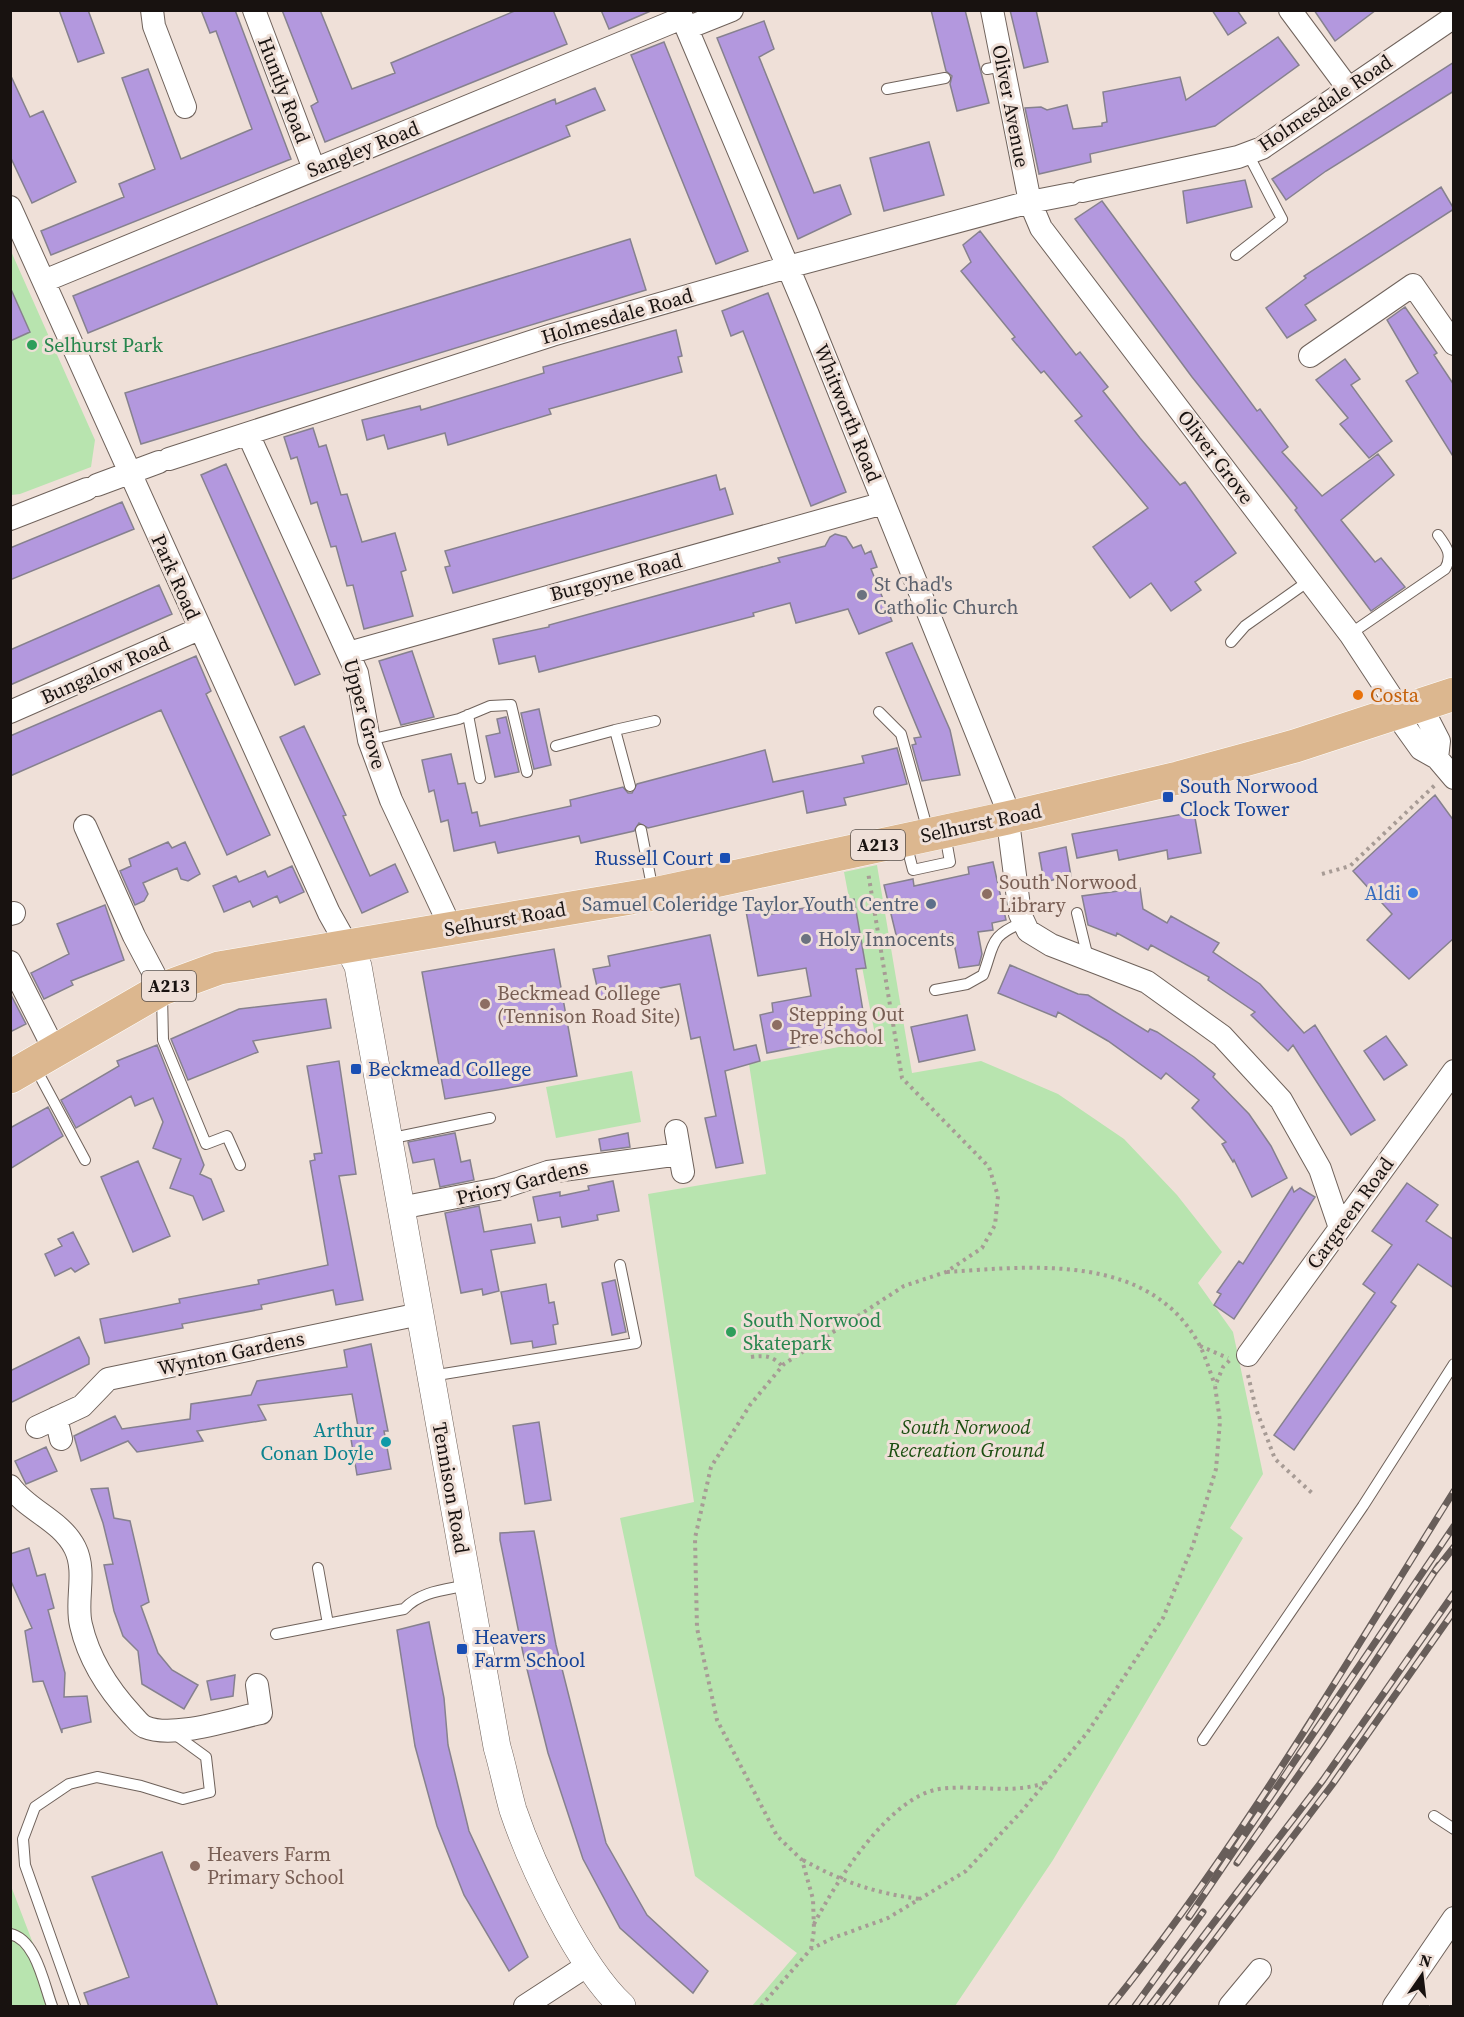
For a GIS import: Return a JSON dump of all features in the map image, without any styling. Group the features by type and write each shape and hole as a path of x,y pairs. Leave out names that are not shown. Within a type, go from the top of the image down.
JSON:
{"main road":[{"name":"A213","path":"1406,711 1454,694"},
{"name":"Selhurst Road","path":"33,1064 162,989 245,962 654,894 1007,818 1178,778 1295,746 1406,711"}],"street":[{"path":"152,10 154,26 185,107"},
{"name":"Huntly Road","path":"254,10 314,169"},
{"path":"683,19 732,10"},
{"name":"Oliver Avenue","path":"992,10 995,67 1030,202"},
{"path":"1290,10 1348,88"},
{"name":"Holmesdale Road","path":"10,519 129,471 552,335 788,267 1030,202 1248,154 1262,148 1454,17"},
{"name":"Sangley Road","path":"44,281 683,19"},
{"name":"Whitworth Road","path":"683,19 788,267 1006,806 1020,914 1024,922"},
{"name":"Oliver Grove","path":"1030,202 1041,228 1310,580 1406,711 1439,741 1448,770"},
{"name":"Park Road","path":"10,207 329,913 347,945"},
{"path":"1310,356 1413,285 1454,344"},
{"name":"Upper Grove","path":"248,434 348,653 360,684 369,740 390,800 451,928"},
{"name":"Burgoyne Road","path":"348,653 884,503"},
{"name":"Bungalow Road","path":"10,712 200,629"},
{"path":"86,826 134,936 162,989"},
{"path":"1024,922 1028,932 1051,945 1148,982 1222,1036 1281,1100 1320,1169 1340,1228"},
{"name":"Tennison Road","path":"347,945 358,966 497,1747 513,1810 548,1892 588,1965 605,1990 622,2007"},
{"path":"10,962 33,1064"},
{"name":"Cargreen Road","path":"1240,1357 1340,1228 1454,1071"},
{"name":"Priory Gardens","path":"400,1208 498,1189 548,1172 681,1163 676,1131"},
{"name":"Wynton Gardens","path":"51,1428 82,1406 108,1379 420,1314"},
{"path":"10,1486 20,1499 58,1526 75,1549 80,1572 80,1624 97,1670 115,1697 144,1727 171,1731 261,1713 257,1685"},
{"path":"1394,2007 1454,1918"},
{"path":"525,2007 588,1965"},
{"path":"1230,2007 1260,1970"}],"lane":[{"path":"887,89 945,78"},
{"path":"1236,255 1282,219 1248,154"},
{"path":"1350,633 1445,569 1449,563 1449,551 1438,535"},
{"path":"1231,642 1245,626 1310,580"},
{"path":"369,740 468,715 490,706 511,705 527,772"},
{"path":"879,712 901,734 926,835"},
{"path":"468,715 480,778"},
{"path":"556,746 655,721"},
{"path":"615,730 630,786"},
{"path":"640,830 654,894"},
{"path":"1077,913 1088,958"},
{"path":"935,990 967,984 983,975 992,940 1009,928 1024,922"},
{"path":"162,989 164,1040 206,1144 227,1136 240,1165"},
{"path":"33,1064 85,1160"},
{"path":"388,1139 490,1118"},
{"path":"431,1376 636,1343 620,1265"},
{"path":"1203,1740 1363,1506 1454,1364"},
{"path":"318,1568 328,1624"},
{"path":"276,1634 404,1610 415,1599 428,1593 469,1585"},
{"path":"75,2007 25,1865 23,1839 35,1807 69,1784 97,1777 141,1786 183,1799 210,1792 206,1757 171,1731"},
{"path":"1434,1816 1454,1829"},
{"path":"10,1934 17,1936 29,1946 52,2007"}],"path":[{"path":"1322,874 1350,866 1448,770"},
{"path":"864,848 902,1078 989,1167 998,1196 995,1226 982,1248 946,1272"},
{"path":"761,2007 811,1949 888,1918 922,1899 966,1871 1046,1783 1087,1733 1163,1618 1193,1545 1216,1469 1220,1420 1215,1386 1200,1346 1165,1302 1112,1276 1071,1267 1019,1267 946,1272 904,1286 846,1321 782,1366 750,1405 711,1467 695,1538 698,1628 717,1720 777,1836 802,1860 839,1880 880,1894 922,1899"},
{"path":"1200,1346 1240,1357 1248,1371 1256,1409 1275,1459 1313,1494"},
{"path":"752,1357 767,1356 776,1359 782,1366"},
{"path":"1215,1386 1222,1367 1240,1357"},
{"path":"814,1925 839,1880 880,1829 908,1803 925,1792 959,1788 1007,1790 1029,1788 1046,1783"},
{"path":"802,1860 813,1899 814,1925 811,1949"}],"green space":[{"name":"Selhurst Park","path":"10,249 95,440 91,467 20,494 11,495"},
{"name":"South Norwood Recreation Ground","path":"877,865 912,1073 981,1061 1058,1094 1124,1139 1177,1195 1222,1252 1198,1283 1233,1332 1263,1474 1230,1528 1243,1538 1053,1860 955,2006 752,2006 797,1953 695,1876 620,1518 694,1502 648,1194 766,1174 749,1064 876,1040 844,872"},
{"path":"632,1071 641,1122 556,1138 546,1087"},
{"path":"11,1886 57,2006 11,2006"}],"building":[{"path":"59,10 88,10 104,53 78,62"},
{"path":"201,10 235,10 291,159 51,255 41,231 124,197 119,184 155,169 122,78 148,69 181,159 252,129 216,31 210,33"},
{"path":"282,10 320,10 352,89 395,73 391,63 517,10 553,10 567,44 325,142 311,106 318,102"},
{"path":"601,10 653,10 609,29"},
{"path":"931,10 965,10 989,103 957,111 950,84 952,76 946,71"},
{"path":"1010,10 1036,10 1048,62 1024,68"},
{"path":"1212,10 1237,10 1246,23 1228,35"},
{"path":"1314,10 1376,10 1335,41"},
{"path":"764,21 774,49 759,57 814,193 840,185 851,214 798,239 717,38"},
{"path":"1278,37 1299,65 1215,126 1090,154 1091,162 1039,174 1025,108 1041,107 1047,110 1067,105 1073,129 1102,126 1102,123 1107,122 1103,92 1180,77 1186,100"},
{"path":"664,42 748,251 716,264 631,55"},
{"path":"1454,62 1454,91 1326,171 1286,200 1272,179"},
{"path":"10,74 30,117 43,111 76,182 32,203 10,156"},
{"path":"595,88 605,110 566,126 570,136 88,333 73,296 555,99 556,104"},
{"path":"929,142 944,195 884,211 870,158"},
{"path":"1245,180 1252,207 1187,223 1183,191"},
{"path":"1441,187 1454,209 1305,305 1316,320 1287,338 1266,308 1306,278 1304,276"},
{"path":"1102,201 1257,411 1260,409 1288,447 1282,452 1322,496 1378,454 1394,475 1341,520 1375,562 1381,558 1405,587 1371,611 1295,510 1297,508 1192,377 1075,219"},
{"path":"980,231 1076,355 1080,352 1108,387 1103,391 1140,438 1180,485 1185,482 1236,553 1195,582 1201,590 1171,611 1151,583 1130,598 1093,547 1148,508 1075,421 1082,416 1044,371 1041,373 1012,339 1015,337 961,271 971,262 963,245"},
{"path":"630,239 646,290 141,444 125,393"},
{"path":"10,287 30,332 10,341"},
{"path":"768,293 846,492 811,506 743,331 731,336 722,311"},
{"path":"1405,307 1437,353 1434,355 1454,385 1454,458 1406,381 1418,373 1387,320"},
{"path":"676,330 682,356 678,357 682,372 549,409 551,414 448,445 445,433 388,449 384,435 367,440 362,420 420,406 421,410 544,373 543,367"},
{"path":"1345,359 1360,379 1351,385 1392,441 1369,458 1340,424 1348,418 1316,380"},
{"path":"313,428 319,447 326,445 341,495 347,494 362,542 395,533 406,570 401,572 413,616 364,629 353,585 347,586 336,546 331,547 317,502 311,504 297,457 291,459 284,437"},
{"path":"226,464 320,674 295,685 201,475"},
{"path":"716,475 720,490 725,488 733,514 453,593 445,567 450,566 445,551"},
{"path":"122,502 134,529 10,580 10,548"},
{"path":"835,534 846,537 853,548 861,545 865,554 871,551 877,567 871,569 892,621 859,634 848,609 796,623 790,603 753,613 754,616 539,672 535,656 499,664 493,639 549,627 549,625 780,562 778,558 825,546 830,537"},
{"path":"159,585 172,614 10,685 10,650"},
{"path":"912,643 950,730 960,775 922,781 912,745 916,744 914,738 921,737 886,653"},
{"path":"412,651 434,717 401,725 379,661"},
{"path":"196,656 211,691 206,694 270,835 227,855 161,710 10,776 10,736"},
{"path":"539,709 551,765 534,769 521,713"},
{"path":"506,717 519,772 495,777 486,736 500,733 497,719"},
{"path":"304,726 346,815 343,816 370,876 395,864 408,892 362,913 280,737"},
{"path":"897,748 907,784 844,798 846,805 807,813 803,791 648,828 639,823 634,831 581,843 579,836 498,853 495,842 454,851 448,820 441,822 434,790 429,792 422,760 451,754 458,784 465,783 472,813 477,812 480,826 571,806 570,800 623,787 628,793 632,793 637,784 765,750 773,782 864,763 862,756"},
{"name":"Aldi","path":"1435,795 1454,821 1454,938 1409,979 1367,940 1392,914 1353,871"},
{"path":"1194,812 1201,853 1168,859 1167,850 1119,860 1117,850 1077,858 1072,834"},
{"path":"168,842 172,848 185,842 200,874 188,881 181,879 177,868 143,883 148,894 144,901 135,905 120,871 131,866 129,859"},
{"path":"1066,847 1071,876 1044,882 1039,853"},
{"name":"Samuel Coleridge Taylor Youth Centre","path":"993,862 1006,920 992,923 993,930 978,932 982,954 979,965 959,968 952,933 899,947 884,885 913,879 914,886 969,874 968,867"},
{"path":"292,866 304,892 280,903 277,896 253,907 250,901 224,912 213,886 236,876 239,882 265,871 268,877"},
{"path":"1140,888 1143,909 1167,923 1171,916 1219,943 1213,952 1260,984 1304,1033 1315,1025 1375,1120 1351,1135 1293,1045 1288,1051 1251,1015 1255,1012 1208,980 1209,977 1151,945 1148,950 1117,933 1116,936 1088,925 1082,896"},
{"path":"854,899 866,968 856,969 868,1041 851,1043 850,1037 767,1053 760,1015 773,1012 772,1003 811,996 806,968 758,976 746,911 764,908 765,915"},
{"path":"105,905 124,960 71,981 73,985 44,999 31,973 69,954 57,924"},
{"path":"710,935 734,1050 756,1045 760,1061 725,1071 743,1163 716,1168 705,1118 716,1116 700,1037 691,1039 680,984 600,1000 593,969 610,966 608,956"},
{"path":"554,949 577,1076 445,1099 422,972"},
{"path":"1010,965 1078,994 1088,995 1148,1032 1150,1029 1157,1032 1194,1057 1215,1074 1213,1077 1249,1114 1271,1146 1287,1178 1252,1197 1234,1160 1233,1162 1222,1144 1226,1142 1192,1108 1199,1100 1166,1073 1161,1079 1108,1041 1058,1012 1056,1017 998,993"},
{"path":"10,993 26,1024 10,1032"},
{"path":"326,999 331,1028 253,1041 258,1052 188,1080 171,1039 239,1009"},
{"path":"967,1015 975,1050 919,1062 911,1027"},
{"path":"1386,1036 1407,1065 1384,1080 1364,1051"},
{"path":"157,1045 204,1165 200,1174 211,1179 224,1211 203,1220 193,1196 170,1188 181,1159 153,1148 163,1122 153,1098 135,1106 131,1096 76,1128 61,1100 119,1066 117,1061"},
{"path":"339,1061 356,1174 339,1176 363,1300 336,1305 333,1290 261,1305 262,1309 182,1324 183,1328 105,1343 100,1319 180,1303 179,1299 259,1284 258,1280 328,1265 310,1161 315,1160 314,1154 322,1153 307,1066"},
{"path":"48,1107 63,1136 10,1169 10,1128"},
{"path":"455,1133 461,1162 470,1160 474,1180 440,1187 434,1159 413,1163 408,1142"},
{"path":"628,1133 630,1147 601,1151 599,1139"},
{"path":"138,1161 170,1236 133,1252 101,1177"},
{"path":"613,1181 619,1211 597,1215 598,1220 562,1227 560,1217 538,1221 533,1197 560,1192 560,1196 589,1190 588,1186"},
{"path":"1407,1183 1438,1205 1426,1221 1454,1240 1454,1288 1418,1264 1391,1302 1396,1306 1294,1450 1274,1435 1375,1293 1363,1284 1392,1245 1372,1231"},
{"path":"1292,1187 1294,1192 1300,1188 1315,1197 1234,1319 1214,1305 1221,1294 1217,1292 1239,1261 1243,1264"},
{"path":"479,1206 484,1232 531,1224 535,1243 491,1250 499,1291 483,1295 482,1289 461,1293 445,1213"},
{"path":"73,1232 89,1264 75,1272 71,1268 55,1276 45,1254 62,1246 58,1239"},
{"path":"615,1280 626,1332 612,1335 602,1283"},
{"path":"546,1284 549,1303 554,1302 558,1324 553,1325 556,1344 533,1348 532,1341 511,1344 501,1292"},
{"path":"79,1337 89,1358 89,1364 10,1403 10,1371"},
{"path":"371,1344 388,1431 384,1431 391,1469 357,1475 351,1439 360,1437 352,1394 258,1405 266,1420 197,1431 203,1441 137,1452 128,1441 81,1461 74,1436 115,1416 122,1429 190,1419 191,1404 251,1395 257,1381 347,1367 344,1350"},
{"path":"539,1422 551,1500 525,1504 513,1426"},
{"path":"46,1447 57,1471 26,1484 15,1461"},
{"path":"108,1488 114,1518 130,1521 149,1602 141,1606 158,1653 172,1670 198,1685 184,1709 142,1684 138,1651 123,1636 114,1611 104,1565 113,1564 103,1523 91,1489"},
{"path":"534,1531 556,1645 606,1843 647,1915 708,1971 693,1993 620,1928 583,1859 548,1753 523,1653 500,1540 500,1533"},
{"path":"29,1548 37,1576 45,1574 54,1608 48,1610 65,1673 64,1697 87,1696 91,1722 62,1729 62,1733 43,1681 33,1682 25,1631 32,1628 10,1579 10,1554"},
{"path":"429,1622 444,1698 448,1745 469,1831 528,1957 509,1971 464,1895 437,1826 415,1746 397,1630"},
{"path":"235,1675 233,1696 211,1700 207,1681"},
{"path":"162,1852 218,2007 89,2007 84,1993 129,1977 92,1877"}],"railway":[{"path":"1111,2006 1204,1882 1247,1819 1332,1688 1454,1491"},
{"path":"1189,1917 1454,1526"},
{"path":"1435,1571 1454,1547"},
{"path":"1237,1863 1321,1743 1439,1565"},
{"path":"1150,2006 1323,1780 1454,1593"},
{"path":"1165,2006 1332,1785 1454,1611"},
{"path":"1135,2006 1203,1912"}],"place":[{"name":"Selhurst Park","path":"32,345"},
{"name":"St Chad's Catholic Church","path":"862,595"},
{"name":"Costa","path":"1358,695"},
{"name":"South Norwood Clock Tower","path":"1168,797"},
{"name":"Russell Court","path":"725,858"},
{"name":"Aldi","path":"1413,893"},
{"name":"South Norwood Library","path":"987,894"},
{"name":"Samuel Coleridge Taylor Youth Centre","path":"931,904"},
{"name":"Holy Innocents","path":"806,939"},
{"name":"Beckmead College (Tennison Road Site)","path":"485,1004"},
{"name":"Stepping Out Pre School","path":"777,1025"},
{"name":"Beckmead College","path":"356,1069"},
{"name":"South Norwood Skatepark","path":"731,1332"},
{"name":"Arthur Conan Doyle","path":"386,1442"},
{"name":"Heavers Farm School","path":"462,1649"},
{"name":"Heavers Farm Primary School","path":"195,1866"}]}
